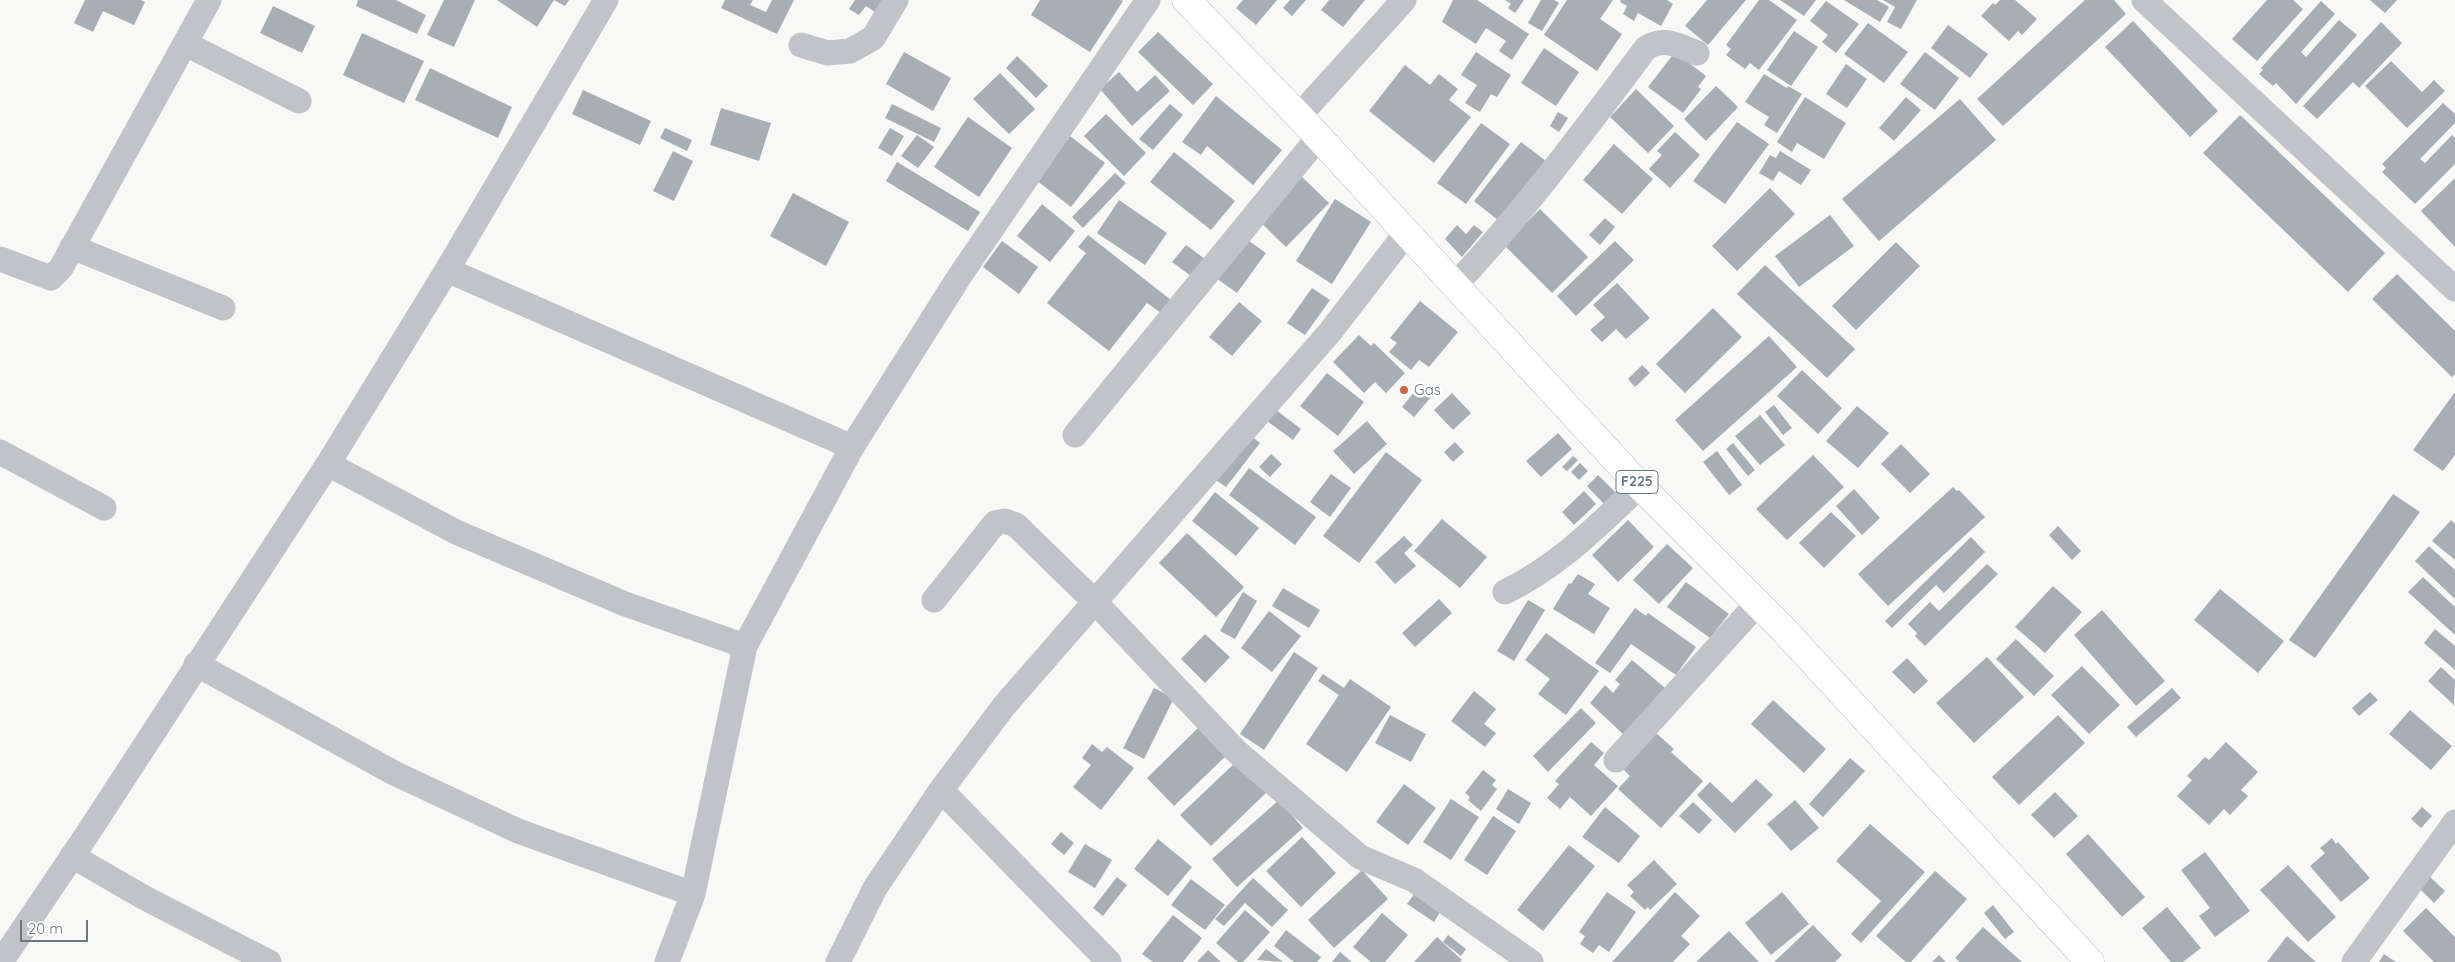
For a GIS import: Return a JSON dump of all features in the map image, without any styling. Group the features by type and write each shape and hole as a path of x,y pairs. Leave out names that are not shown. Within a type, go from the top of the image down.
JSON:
{"main road":[{"name":"F225","path":"1186,0 1299,116 1640,486 1757,604 2090,962"}],"street":[{"path":"0,259 51,278 61,268 209,0"},
{"path":"1,962 328,464 447,270 606,0"},
{"path":"801,45 828,52 850,51 873,38 896,0"},
{"path":"667,962 693,894 745,646 852,447 959,277 1148,0"},
{"path":"1299,116 1404,0"},
{"path":"2144,0 2455,289"},
{"path":"1455,285 1494,244 1646,48 1654,42 1664,40 1697,53"},
{"path":"186,44 299,101"},
{"path":"1075,435 1318,138"},
{"path":"838,962 874,888 941,790 1004,706 1330,332 1407,232"},
{"path":"72,247 223,308"},
{"path":"447,270 852,447"},
{"path":"0,452 104,508"},
{"path":"328,464 456,532 626,604 745,646"},
{"path":"1505,592 1533,578 1564,557 1640,486"},
{"path":"934,600 995,523 1005,521 1016,525 1095,602 1237,752 1360,857 1414,880 1531,962"},
{"path":"1616,760 1757,604"},
{"path":"196,664 394,773 518,831 693,894"},
{"path":"941,790 1110,962"},
{"path":"2354,962 2455,822"},
{"path":"72,856 145,898 269,962"}],"building":[{"path":"85,0 141,0 145,2 134,25 103,11 93,32 74,23"},
{"path":"358,0 396,0 426,15 417,34 356,6"},
{"path":"444,0 475,0 454,47 427,35"},
{"path":"497,0 554,0 537,27"},
{"path":"554,0 569,0 565,6"},
{"path":"725,0 753,0 750,5 766,12 772,0 794,0 777,34 721,8"},
{"path":"855,0 884,0 875,12 866,6 859,15 849,9"},
{"path":"1040,0 1123,1 1090,52 1031,15"},
{"path":"1243,0 1277,0 1256,25 1236,8"},
{"path":"1290,0 1306,0 1292,16 1283,8"},
{"path":"1329,0 1365,0 1343,27 1321,10"},
{"path":"1453,0 1477,0 1529,34 1512,60 1499,51 1506,41 1486,28 1476,44 1442,22"},
{"path":"1505,0 1524,0 1515,13 1508,8 1511,4"},
{"path":"1541,0 1554,0 1559,3 1542,31 1528,23"},
{"path":"1567,0 1613,0 1600,19 1622,34 1597,71 1544,35"},
{"path":"1621,0 1667,0 1673,4 1661,26 1638,13 1634,21 1623,14 1627,6 1620,2"},
{"path":"1707,0 1746,0 1708,45 1685,26"},
{"path":"1759,0 1769,0 1797,20 1759,70 1750,63 1745,69 1726,55 1731,49 1726,45"},
{"path":"1780,0 1816,0 1804,16"},
{"path":"1844,0 1877,0 1889,7 1880,22"},
{"path":"1883,0 1917,0 1901,29 1887,22 1895,7"},
{"path":"2000,0 2015,0 2037,19 2022,35 2018,31 2009,41 1981,16 1993,3 1995,5"},
{"path":"2085,0 2114,0 2126,14 2003,126 1977,99"},
{"path":"2267,0 2293,0 2303,9 2257,61 2232,39"},
{"path":"2370,0 2397,0 2385,13"},
{"path":"1826,1 1859,24 1836,53 1822,42 1828,35 1810,21"},
{"path":"2321,1 2335,14 2301,52 2306,57 2339,20 2357,35 2296,104 2276,83 2273,86 2259,74 2263,70 2261,68"},
{"path":"273,6 315,26 302,53 260,33"},
{"path":"2133,21 2218,111 2190,137 2105,47"},
{"path":"2381,22 2402,43 2359,88 2353,82 2317,119 2303,106"},
{"path":"1868,23 1908,52 1884,83 1844,54"},
{"path":"1948,25 1988,54 1970,78 1931,48"},
{"path":"1794,31 1818,47 1791,86 1767,70"},
{"path":"1158,32 1213,84 1193,105 1138,52"},
{"path":"362,33 424,61 404,103 343,75"},
{"path":"1544,48 1579,72 1556,106 1521,83"},
{"path":"904,52 951,78 933,111 886,84"},
{"path":"1476,52 1511,75 1497,97 1491,94 1480,112 1465,103 1477,85 1461,75"},
{"path":"1675,52 1706,76 1698,87 1701,89 1683,113 1648,87"},
{"path":"1925,52 1959,78 1935,110 1900,84"},
{"path":"1017,56 1048,86 1036,98 1006,68"},
{"path":"2391,61 2422,92 2434,80 2445,91 2407,128 2365,86"},
{"path":"1846,64 1867,79 1847,108 1826,94"},
{"path":"1405,65 1430,85 1439,74 1458,89 1449,100 1471,117 1434,163 1369,111"},
{"path":"430,68 512,107 498,138 415,100"},
{"path":"1119,72 1137,92 1155,75 1170,91 1132,126 1100,89"},
{"path":"1000,73 1035,109 1009,134 973,99"},
{"path":"1764,74 1787,88 1788,86 1802,94 1777,133 1764,125 1769,117 1745,102"},
{"path":"1716,86 1738,107 1706,141 1684,119"},
{"path":"1636,89 1674,126 1648,153 1610,117"},
{"path":"583,90 651,121 640,145 572,114"},
{"path":"1216,96 1282,150 1253,185 1207,146 1201,155 1182,142"},
{"path":"1805,97 1846,123 1824,159 1797,143 1792,152 1777,142"},
{"path":"1906,97 1921,110 1894,141 1879,128"},
{"path":"1960,99 1996,140 1879,241 1842,199"},
{"path":"2443,103 2455,114 2455,123 2420,159 2425,163 2452,135 2455,138 2455,164 2415,204 2382,172 2386,168 2382,164"},
{"path":"892,104 941,128 934,142 885,118"},
{"path":"1170,104 1183,115 1153,150 1139,139"},
{"path":"721,108 771,123 759,161 710,145"},
{"path":"1558,112 1568,118 1559,132 1550,126"},
{"path":"1106,114 1146,153 1124,176 1084,136"},
{"path":"2240,115 2385,253 2348,292 2203,153"},
{"path":"968,117 1012,148 979,197 934,167"},
{"path":"1737,122 1769,144 1725,204 1693,181"},
{"path":"1481,123 1510,144 1466,204 1437,183"},
{"path":"665,128 692,140 687,151 660,138"},
{"path":"890,128 904,136 892,156 878,148"},
{"path":"1675,132 1700,155 1670,188 1649,169 1662,155 1657,151"},
{"path":"917,135 934,147 918,168 901,156"},
{"path":"1070,136 1105,163 1071,207 1036,180"},
{"path":"1521,142 1546,161 1499,221 1474,201"},
{"path":"1614,144 1653,179 1622,214 1583,180"},
{"path":"673,151 693,161 674,201 653,191"},
{"path":"1780,151 1811,170 1801,185 1779,171 1773,181 1759,173 1770,155 1776,158"},
{"path":"1174,152 1235,201 1211,230 1150,182"},
{"path":"897,162 980,212 968,231 886,181"},
{"path":"1115,173 1126,183 1083,228 1072,217"},
{"path":"1300,175 1329,203 1286,247 1257,219"},
{"path":"2455,178 2455,247 2421,211"},
{"path":"1770,188 1795,214 1737,271 1712,246"},
{"path":"793,193 849,222 826,266 770,236"},
{"path":"1335,199 1371,222 1332,284 1296,261"},
{"path":"1119,200 1167,233 1145,265 1097,233"},
{"path":"1042,204 1075,231 1050,262 1017,236"},
{"path":"1540,209 1588,257 1552,293 1504,245"},
{"path":"1830,215 1854,246 1799,287 1775,256"},
{"path":"1605,218 1615,227 1600,245 1589,235"},
{"path":"1457,225 1466,234 1474,225 1483,232 1462,257 1445,239"},
{"path":"1088,235 1171,300 1161,313 1147,303 1109,351 1047,303 1086,253 1078,247"},
{"path":"1245,238 1266,253 1237,293 1216,278"},
{"path":"1002,241 1038,267 1019,294 983,267"},
{"path":"1615,241 1634,260 1576,316 1557,296"},
{"path":"1896,242 1920,266 1856,330 1832,306"},
{"path":"1186,245 1205,259 1191,276 1172,262"},
{"path":"1765,265 1855,349 1827,378 1737,294"},
{"path":"2397,274 2455,331 2455,374 2452,377 2372,299"},
{"path":"1617,283 1650,318 1626,339 1616,329 1602,342 1590,330 1605,317 1593,305"},
{"path":"1312,288 1330,300 1305,335 1287,323"},
{"path":"1420,301 1458,332 1429,367 1419,360 1411,370 1389,352 1397,343 1390,338"},
{"path":"1239,302 1262,321 1232,356 1209,337"},
{"path":"1713,308 1742,337 1685,393 1656,364"},
{"path":"1359,335 1371,346 1374,343 1405,373 1386,393 1375,382 1364,393 1333,362"},
{"path":"1769,336 1797,367 1703,451 1675,420"},
{"path":"1642,365 1650,373 1635,387 1628,379"},
{"path":"1802,370 1842,408 1818,434 1777,396"},
{"path":"1327,373 1364,402 1338,436 1300,406"},
{"path":"1419,386 1432,396 1414,417 1402,407"},
{"path":"2455,392 2455,455 2443,471 2413,450"},
{"path":"1452,393 1471,413 1453,430 1434,410"},
{"path":"1774,405 1792,428 1783,435 1765,412"},
{"path":"1857,406 1889,433 1858,468 1826,441"},
{"path":"1276,410 1301,429 1293,440 1267,421"},
{"path":"1760,415 1785,445 1760,465 1735,436"},
{"path":"1367,421 1387,444 1354,474 1333,451"},
{"path":"1558,433 1572,449 1541,477 1526,461"},
{"path":"1250,435 1260,443 1226,487 1216,480"},
{"path":"1455,442 1464,452 1453,462 1444,452"},
{"path":"1733,443 1755,470 1748,476 1726,449"},
{"path":"1901,444 1930,474 1910,493 1881,464"},
{"path":"1717,451 1742,485 1729,495 1703,462"},
{"path":"1386,452 1422,480 1359,563 1323,536"},
{"path":"1271,454 1282,464 1270,477 1259,467"},
{"path":"1813,455 1844,487 1787,540 1756,509"},
{"path":"1573,456 1578,460 1567,471 1562,467"},
{"path":"1580,463 1588,471 1579,480 1571,472"},
{"path":"1249,468 1316,517 1295,545 1229,495"},
{"path":"1331,474 1351,488 1330,517 1310,502"},
{"path":"1598,475 1616,493 1604,504 1587,486"},
{"path":"1953,487 1957,491 1959,490 1985,517 1888,606 1858,574"},
{"path":"1854,489 1880,518 1862,535 1836,506"},
{"path":"1584,491 1596,504 1574,525 1562,512"},
{"path":"1215,492 1259,528 1236,556 1192,521"},
{"path":"2393,494 2420,512 2315,658 2289,640"},
{"path":"1831,512 1856,536 1824,568 1799,543"},
{"path":"1442,519 1487,557 1460,588 1414,551"},
{"path":"1628,520 1654,547 1618,582 1592,555"},
{"path":"2451,520 2455,524 2455,560 2432,541"},
{"path":"2058,526 2081,551 2072,560 2049,535"},
{"path":"1187,533 1244,587 1216,617 1159,563"},
{"path":"1404,536 1413,545 1404,553 1416,566 1395,584 1375,562"},
{"path":"1971,537 1985,552 1944,593 1936,585 1892,628 1885,621"},
{"path":"1667,544 1693,568 1659,604 1633,580"},
{"path":"2429,546 2455,570 2455,599 2415,561"},
{"path":"1987,564 1998,574 1925,646 1915,636 1917,633 1908,624 1930,602 1939,611"},
{"path":"1578,574 1595,584 1588,594 1610,608 1594,634 1553,609 1569,583 1571,584"},
{"path":"2423,577 2455,607 2455,635 2408,592"},
{"path":"1686,582 1729,614 1710,638 1667,607"},
{"path":"2053,586 2082,612 2045,653 2015,627"},
{"path":"1283,588 1320,610 1309,628 1272,606"},
{"path":"2220,589 2284,641 2258,673 2194,620"},
{"path":"1243,592 1257,601 1235,639 1220,631"},
{"path":"1439,599 1452,613 1415,647 1402,633"},
{"path":"1528,600 1545,610 1514,661 1497,651"},
{"path":"1635,608 1646,616 1648,613 1696,647 1676,675 1631,644 1610,673 1595,663"},
{"path":"2102,610 2165,681 2136,706 2074,635"},
{"path":"1269,611 1301,636 1272,672 1241,648"},
{"path":"2435,629 2455,646 2455,670 2424,643"},
{"path":"1546,633 1599,671 1566,715 1538,694 1550,679 1525,660"},
{"path":"1205,634 1230,657 1205,683 1181,659"},
{"path":"2016,639 2054,676 2034,696 1996,659"},
{"path":"1294,652 1318,668 1264,750 1240,734"},
{"path":"1987,657 2024,697 1974,743 1936,703"},
{"path":"1907,658 1928,681 1914,694 1892,672"},
{"path":"1632,660 1665,688 1624,735 1590,703 1605,685 1613,693 1620,684 1615,680"},
{"path":"2082,666 2120,705 2089,734 2051,695"},
{"path":"2441,667 2455,680 2454,705 2428,681"},
{"path":"1323,674 1344,688 1350,679 1391,707 1347,772 1306,744 1339,695 1318,681"},
{"path":"1154,688 1174,698 1144,759 1123,748"},
{"path":"2172,688 2181,698 2136,737 2127,727"},
{"path":"1474,691 1496,709 1484,724 1496,733 1485,747 1451,721"},
{"path":"2370,692 2378,700 2359,716 2352,708"},
{"path":"1773,700 1826,749 1804,773 1751,724"},
{"path":"1581,708 1596,723 1548,772 1533,756"},
{"path":"2410,710 2452,746 2431,770 2389,734"},
{"path":"1390,715 1426,734 1411,762 1375,743"},
{"path":"2058,715 2085,743 2019,805 1992,777"},
{"path":"1203,723 1231,751 1174,806 1147,778"},
{"path":"1655,732 1674,749 1671,752 1703,781 1661,828 1618,789 1630,776 1622,768"},
{"path":"1591,742 1604,753 1594,765 1618,786 1591,816 1570,797 1560,809 1547,798 1559,784 1555,781"},
{"path":"2226,742 2258,772 2241,790 2248,796 2230,815 2224,809 2209,825 2177,796 2192,780 2187,776 2205,757 2209,760"},
{"path":"1092,744 1102,752 1107,747 1134,768 1101,810 1073,787 1091,765 1082,758"},
{"path":"1850,758 1865,771 1823,817 1809,804"},
{"path":"1238,760 1268,791 1211,846 1180,815"},
{"path":"1483,770 1496,780 1492,785 1497,789 1481,811 1468,800 1470,797 1465,793"},
{"path":"1756,779 1773,795 1735,833 1697,795 1710,782 1732,803"},
{"path":"1404,784 1436,808 1408,845 1376,822"},
{"path":"1508,789 1531,803 1519,824 1496,809"},
{"path":"2055,792 2078,816 2054,838 2031,815"},
{"path":"1451,799 1479,817 1451,860 1423,842"},
{"path":"1279,800 1303,828 1237,887 1212,859"},
{"path":"1795,800 1819,828 1791,851 1767,824"},
{"path":"1693,802 1712,820 1699,834 1679,816"},
{"path":"1605,807 1640,836 1619,863 1582,837"},
{"path":"2422,807 2432,816 2421,828 2411,819"},
{"path":"1493,816 1516,831 1487,875 1464,860"},
{"path":"1870,824 1925,872 1861,943 1851,934 1881,901 1836,861"},
{"path":"1061,832 1074,843 1064,855 1051,844"},
{"path":"2088,834 2145,897 2122,917 2066,854"},
{"path":"1302,837 1336,873 1301,907 1266,871"},
{"path":"2332,838 2336,844 2338,842 2370,878 2341,902 2310,866 2325,853 2320,848"},
{"path":"1158,839 1192,867 1168,896 1134,869"},
{"path":"1085,844 1112,860 1095,888 1068,872"},
{"path":"1569,845 1595,866 1543,931 1517,910"},
{"path":"2205,852 2250,911 2215,937 2199,916 2210,908 2181,870"},
{"path":"1654,860 1677,884 1650,910 1648,907 1645,910 1630,896 1634,892 1627,885"},
{"path":"2288,865 2336,917 2308,942 2260,890"},
{"path":"1362,870 1388,899 1334,948 1308,920"},
{"path":"1935,871 1967,899 1911,962 1906,962 1876,936"},
{"path":"2429,876 2445,891 2434,903 2418,887"},
{"path":"1117,877 1127,885 1103,916 1093,908"},
{"path":"1253,878 1288,910 1272,927 1245,903 1224,926 1215,919"},
{"path":"1191,879 1225,905 1205,930 1171,905"},
{"path":"1607,892 1636,912 1609,952 1599,945 1593,953 1580,944 1585,936 1579,932"},
{"path":"1675,892 1700,916 1681,936 1690,944 1673,962 1612,962"},
{"path":"1782,892 1809,924 1771,955 1745,923"},
{"path":"1415,893 1441,910 1434,922 1407,904"},
{"path":"1993,905 2014,932 2005,939 1984,913"},
{"path":"2167,907 2201,948 2183,962 2171,962 2142,928"},
{"path":"2426,908 2455,937 2455,962 2434,962 2403,931"},
{"path":"1245,910 1270,932 1243,962 1238,962 1216,943"},
{"path":"1382,913 1408,935 1385,962 1371,962 1353,947"},
{"path":"1173,915 1202,938 1183,962 1153,962 1142,954"},
{"path":"1813,925 1842,955 1835,962 1774,962"},
{"path":"1983,927 2022,962 1960,962 1955,958"},
{"path":"1286,930 1321,957 1317,962 1294,962 1274,946"},
{"path":"1729,931 1759,962 1696,962"},
{"path":"1448,935 1466,949 1461,956 1443,942"},
{"path":"2287,936 2316,962 2267,962"},
{"path":"1437,937 1462,960 1460,962 1414,962"},
{"path":"1266,949 1283,962 1257,960"},
{"path":"1208,950 1221,962 1197,962"},
{"path":"1340,952 1352,962 1332,962"},
{"path":"2384,954 2396,962 2379,962"},
{"path":"1939,955 1946,962 1932,962"}],"place":[{"name":"Gas","path":"1404,390"}]}
